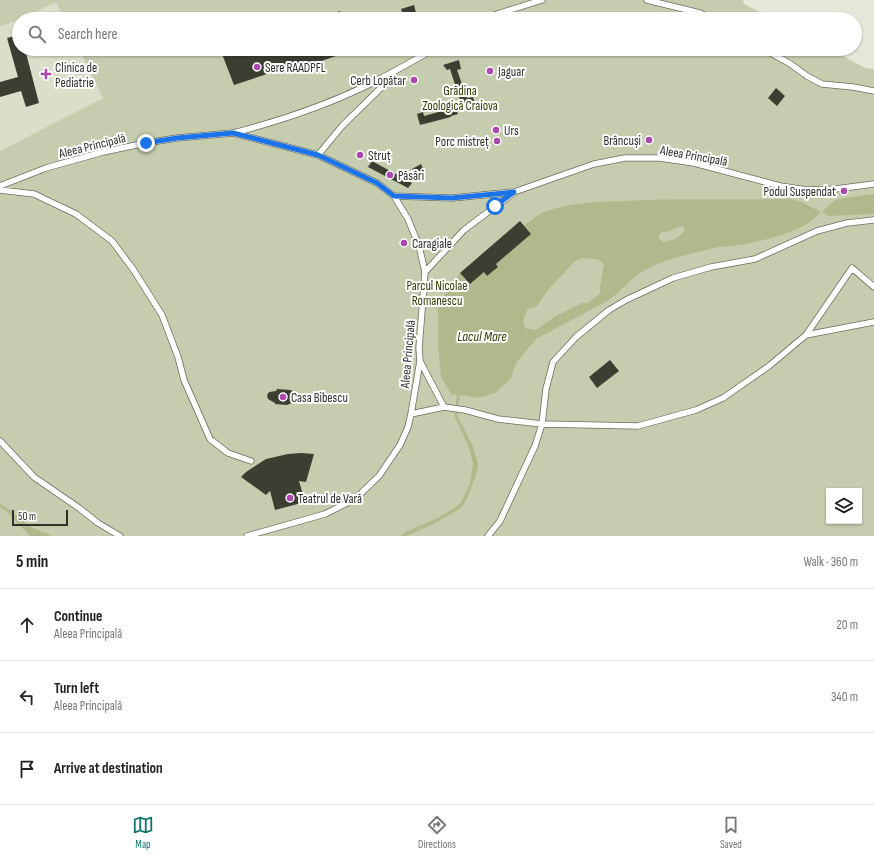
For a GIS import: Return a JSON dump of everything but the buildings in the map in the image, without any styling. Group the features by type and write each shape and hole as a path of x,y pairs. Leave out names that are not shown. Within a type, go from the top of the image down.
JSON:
{"street":[{"path":"504,12 542,0"},
{"path":"647,0 700,12"},
{"path":"233,133 265,124 329,102 369,84 422,56"},
{"path":"776,56 822,84 874,91"},
{"path":"318,155 343,125 387,82 395,71"},
{"name":"Aleea Principală","path":"0,186 46,168 103,152 177,138 233,133 318,155 377,183 394,196 452,198 514,192 594,164 625,158 660,158 694,163 780,186 807,190 835,189 874,184"},
{"path":"0,190 34,194 76,214 112,241 133,269 162,315 178,356 184,380 210,439 228,453 251,461"},
{"name":"Aleea Principală","path":"247,536 325,514 355,499 379,476 400,445 408,427 411,414 420,361 419,348 425,272 464,230 514,192"},
{"path":"394,196 408,219 419,246 425,272"},
{"path":"488,536 500,521 535,446 542,424 546,389 554,362 576,337 609,310 626,300 673,278 711,267 755,259 817,231 847,223 874,220"},
{"path":"411,414 444,407 465,410 498,419 542,424 638,426 696,410 723,398 770,366 806,335 852,268 874,287"},
{"path":"806,335 874,322"},
{"path":"420,361 444,407"},
{"path":"0,441 34,478 79,508 98,523 120,536"}],"shaded area":[{"path":"56,2 61,12 35,12"},
{"name":"Clinica de Pediatrie","path":"12,23 12,56 82,56 103,98 0,151 0,27"}],"green space":[{"path":"0,0 743,0 744,4 759,12 61,12 56,2 35,12 12,12 12,22 0,27"},
{"name":"Parcul Nicolae Romanescu","path":"82,56 843,56 865,68 874,69 874,536 0,536 0,151 103,98"}],"water":[{"path":"874,194 874,214 828,216 821,212 836,200"},
{"name":"Lacul Mare","path":"789,199 802,202 821,212 810,222 786,233 757,242 719,247 674,258 643,271 609,300 536,339 516,363 511,378 495,393 479,398 460,395 457,415 473,447 478,463 477,472 467,498 458,510 407,536 400,536 405,532 438,518 461,503 470,484 473,463 468,445 454,415 457,395 451,394 441,377 438,346 438,306 460,273 470,284 484,272 487,276 498,267 496,264 531,234 524,226 541,213 564,206 594,202 666,200","holes":["683,226 685,229 681,235 676,238 664,242 659,239 659,234 662,232 668,232","582,258 598,259 604,264 600,294 587,303 582,303 556,316 536,330 525,328 524,318 528,309 537,306 548,290 574,262"]},
{"path":"0,504 34,529 52,536 30,536 5,510 0,508"}],"place":[{"name":"Sere RAADPFL","path":"257,67"},
{"name":"Jaguar","path":"490,71"},
{"name":"Clinica de Pediatrie","path":"46,74"},
{"name":"Cerb Lopătar","path":"414,80"},
{"name":"Urs","path":"496,130"},
{"name":"Brâncuși","path":"649,140"},
{"name":"Porc mistreț","path":"497,141"},
{"name":"Struț","path":"360,155"},
{"name":"Păsări","path":"390,175"},
{"name":"Podul Suspendat","path":"844,191"},
{"name":"Caragiale","path":"404,243"},
{"name":"Casa Bibescu","path":"283,397"},
{"name":"Teatrul de Vară","path":"290,498"}],"route":[{"path":"146,143 177,138 233,133 318,155 377,183 394,196 452,198 486,196 514,192 495,206"}],"park label":[{"name":"Grădina Zoologică Craiova","path":"460,98"}]}
